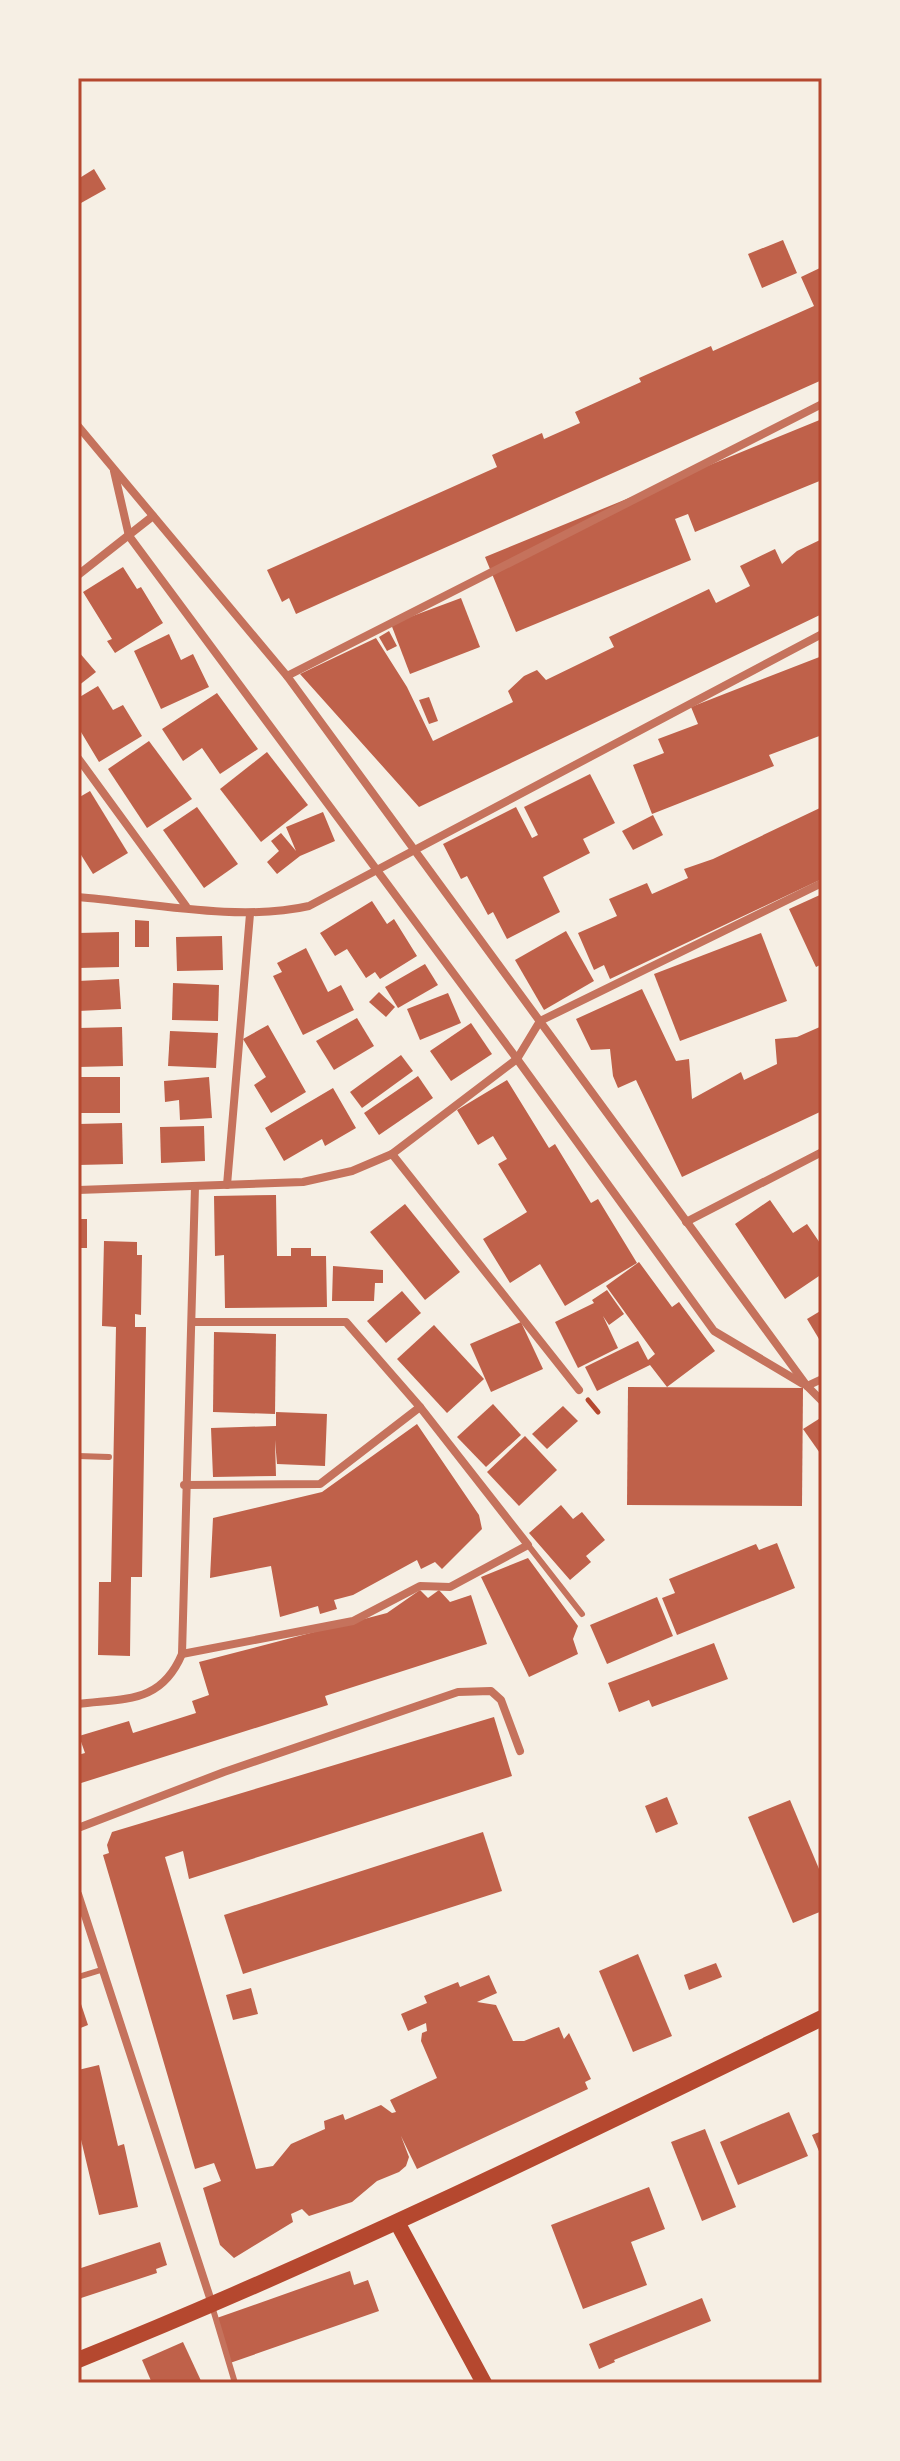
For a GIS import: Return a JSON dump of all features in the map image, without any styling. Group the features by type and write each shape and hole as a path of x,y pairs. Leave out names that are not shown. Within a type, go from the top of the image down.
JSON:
{"main road":[{"path":"78,2360 212,2306 398,2224 822,2018"},
{"path":"398,2224 484,2383"}],"street":[{"path":"287,676 822,404"},
{"path":"78,426 287,676 807,1386 822,1401"},
{"path":"113,466 129,536 517,1059 714,1331 807,1386"},
{"path":"78,575 153,516"},
{"path":"78,897 250,914 280,913 309,906 822,634"},
{"path":"78,758 186,906"},
{"path":"78,1190 303,1182 352,1171 392,1154 517,1059 540,1021 822,883"},
{"path":"227,1185 250,914"},
{"path":"686,1222 822,1152"},
{"path":"392,1154 579,1390"},
{"path":"78,1704 146,1695 174,1673 182,1654 184,1485 195,1187"},
{"path":"182,1654 353,1621 420,1586 450,1587 528,1545 420,1407 346,1322 192,1322"},
{"path":"807,1386 822,1379"},
{"path":"184,1485 320,1484 420,1407"},
{"path":"78,1828 224,1772 458,1692 491,1691 501,1700 520,1751"},
{"path":"78,1894 212,2306"}],"lane":[{"path":"78,1456 109,1457"},
{"path":"528,1545 582,1614"},
{"path":"78,1977 101,1970"},
{"path":"212,2306 235,2383"}],"building":[{"path":"94,169 106,189 81,203 78,179"},
{"path":"783,240 797,273 762,288 748,254"},
{"path":"822,267 822,380 296,614 289,598 282,602 267,570 497,467 492,455 542,433 544,439 580,423 575,412 641,382 639,378 711,346 713,351 814,306 801,277"},
{"path":"822,419 822,480 695,532 688,514 675,519 691,560 516,632 485,557"},
{"path":"822,539 822,614 419,807 300,674 376,638 407,687 433,741 513,702 508,691 524,676 537,670 546,680 614,647 609,637 709,589 716,603 750,586 740,566 775,549 782,564 797,551"},
{"path":"123,567 137,589 141,587 163,623 115,653 107,641 112,639 83,592"},
{"path":"461,598 480,647 410,674 391,624"},
{"path":"389,631 397,646 387,651 379,637"},
{"path":"169,634 181,660 193,654 209,687 161,709 134,651"},
{"path":"78,651 96,672 78,686"},
{"path":"822,656 822,735 769,755 774,766 652,814 633,765 664,753 658,739 698,724 691,707"},
{"path":"98,686 113,710 123,705 142,736 99,762 78,727 78,698"},
{"path":"217,693 258,749 220,774 202,748 183,761 162,729"},
{"path":"429,697 438,721 429,724 419,700"},
{"path":"149,741 192,799 147,828 108,769"},
{"path":"267,752 308,805 261,842 220,789"},
{"path":"590,774 615,823 583,839 590,853 543,877 560,912 507,939 493,912 488,915 467,876 461,879 443,844 516,807 532,838 538,835 524,807"},
{"path":"90,791 128,853 93,874 78,850 78,798"},
{"path":"197,807 238,864 204,888 163,830"},
{"path":"822,807 822,879 610,979 604,965 594,970 578,933 617,916 609,899 647,883 652,894 688,878 684,869 713,859"},
{"path":"323,812 335,841 300,856 277,874 267,862 279,851 271,841 281,833 296,851 286,827"},
{"path":"653,815 663,835 633,850 622,831"},
{"path":"822,894 822,964 816,967 789,909"},
{"path":"372,901 387,924 394,919 417,956 380,979 375,972 366,978 347,949 335,956 320,933"},
{"path":"135,920 149,921 149,947 135,947"},
{"path":"566,931 594,981 544,1010 515,960"},
{"path":"119,932 119,967 78,968 78,933"},
{"path":"761,933 787,1001 680,1041 654,974"},
{"path":"222,936 223,970 177,971 176,937"},
{"path":"306,948 328,992 341,985 354,1010 303,1035 273,976 282,972 277,963"},
{"path":"425,964 438,985 398,1008 385,987"},
{"path":"119,979 121,1009 78,1011 78,981"},
{"path":"173,983 219,985 218,1021 172,1020"},
{"path":"642,989 676,1061 689,1059 692,1099 741,1072 744,1080 777,1064 775,1039 797,1037 822,1026 822,1111 682,1177 636,1080 618,1088 613,1076 610,1049 591,1050 576,1019"},
{"path":"379,992 395,1007 386,1017 369,1002"},
{"path":"448,993 461,1023 420,1040 407,1009"},
{"path":"357,1018 374,1046 334,1070 316,1041"},
{"path":"471,1023 492,1054 451,1081 430,1051"},
{"path":"268,1025 306,1092 271,1113 254,1085 266,1077 243,1039"},
{"path":"122,1027 123,1066 78,1067 78,1028"},
{"path":"170,1031 218,1033 216,1068 168,1066"},
{"path":"401,1055 413,1071 362,1108 350,1092"},
{"path":"418,1076 433,1098 379,1135 364,1113"},
{"path":"78,1077 120,1077 120,1113 78,1113"},
{"path":"209,1077 212,1118 180,1120 179,1100 165,1102 164,1081"},
{"path":"507,1080 549,1148 555,1144 591,1203 598,1199 637,1263 565,1306 540,1264 510,1283 483,1239 527,1212 498,1164 507,1159 493,1136 478,1145 457,1110"},
{"path":"333,1088 356,1128 325,1146 322,1139 284,1161 265,1128"},
{"path":"122,1123 123,1164 78,1165 78,1124"},
{"path":"204,1126 205,1161 161,1163 160,1127"},
{"path":"276,1195 277,1256 291,1256 291,1248 311,1248 311,1256 326,1256 327,1307 225,1308 224,1255 215,1256 214,1196"},
{"path":"770,1200 793,1233 807,1224 822,1246 822,1274 785,1299 735,1224"},
{"path":"405,1204 460,1272 425,1300 370,1232"},
{"path":"78,1219 87,1219 87,1248 78,1248"},
{"path":"104,1241 137,1242 137,1255 142,1255 141,1315 135,1314 135,1327 146,1327 142,1577 131,1577 130,1656 98,1655 99,1582 111,1582 116,1327 102,1326"},
{"path":"639,1262 672,1307 679,1302 715,1351 667,1387 650,1365 597,1391 585,1367 638,1341 648,1360 655,1354 606,1286"},
{"path":"333,1266 383,1270 383,1283 375,1283 374,1301 332,1301"},
{"path":"607,1290 624,1314 609,1325 603,1316 618,1348 578,1368 555,1322 594,1303 592,1300"},
{"path":"402,1291 421,1313 386,1343 367,1321"},
{"path":"822,1310 822,1344 807,1319"},
{"path":"521,1322 543,1369 491,1392 470,1344"},
{"path":"434,1325 484,1379 447,1413 397,1359"},
{"path":"214,1332 276,1334 275,1414 213,1412"},
{"path":"628,1387 803,1388 802,1506 627,1505"},
{"path":"493,1404 521,1435 486,1467 457,1437"},
{"path":"563,1406 578,1421 547,1449 532,1434"},
{"path":"276,1412 327,1414 325,1466 277,1464 275,1440 276,1476 213,1477 211,1428 276,1426"},
{"path":"822,1417 822,1456 803,1429"},
{"path":"417,1424 479,1515 482,1529 442,1569 435,1562 421,1569 417,1560 353,1595 334,1600 337,1609 320,1614 318,1606 280,1617 271,1566 210,1578 213,1518 322,1492"},
{"path":"525,1436 557,1470 519,1506 487,1472"},
{"path":"561,1505 573,1519 582,1512 605,1540 586,1556 591,1562 570,1580 529,1533"},
{"path":"777,1543 795,1588 677,1635 662,1598 675,1593 669,1579 756,1544 759,1550"},
{"path":"528,1558 578,1626 573,1639 578,1654 529,1677 481,1577"},
{"path":"420,1590 428,1598 439,1590 450,1602 471,1595 487,1644 325,1696 328,1705 78,1784 78,1755 85,1753 79,1736 129,1721 133,1733 196,1713 192,1701 209,1695 199,1662 387,1613"},
{"path":"657,1597 673,1636 607,1664 590,1625"},
{"path":"714,1643 728,1679 652,1707 649,1700 619,1712 608,1683"},
{"path":"494,1717 512,1776 189,1879 183,1851 165,1857 256,2169 273,2166 291,2144 325,2129 324,2121 343,2114 345,2120 381,2105 392,2113 396,2112 390,2100 437,2078 421,2041 422,2033 427,2031 426,2023 408,2031 401,2014 427,2003 424,1996 458,1982 460,1987 489,1975 497,1993 477,2002 496,2005 513,2041 524,2041 559,2027 564,2039 569,2033 591,2079 585,2082 588,2089 417,2169 401,2136 409,2157 406,2166 399,2172 377,2181 352,2202 309,2216 302,2209 291,2214 293,2222 234,2258 220,2245 203,2188 221,2181 214,2163 195,2169 103,1855 109,1853 107,1845 112,1832"},
{"path":"667,1797 678,1824 656,1833 645,1806"},
{"path":"790,1800 822,1876 822,1911 793,1923 748,1817"},
{"path":"483,1832 502,1891 243,1974 224,1915"},
{"path":"638,1954 672,2036 633,2052 599,1971"},
{"path":"716,1963 722,1977 689,1990 684,1975"},
{"path":"251,1988 258,2014 233,2020 226,1995"},
{"path":"78,2002 88,2025 78,2029"},
{"path":"99,2065 118,2146 124,2144 138,2207 99,2215 78,2127 78,2070"},
{"path":"789,2112 808,2156 738,2185 720,2142"},
{"path":"705,2129 736,2207 702,2221 671,2142"},
{"path":"822,2131 822,2158 812,2135"},
{"path":"649,2187 665,2229 631,2242 647,2285 583,2309 551,2225"},
{"path":"160,2242 167,2265 156,2269 157,2273 78,2299 78,2269"},
{"path":"350,2271 354,2285 368,2280 379,2311 230,2363 214,2319"},
{"path":"702,2298 711,2321 599,2369 589,2344"},
{"path":"183,2342 202,2383 152,2383 142,2360"}]}
